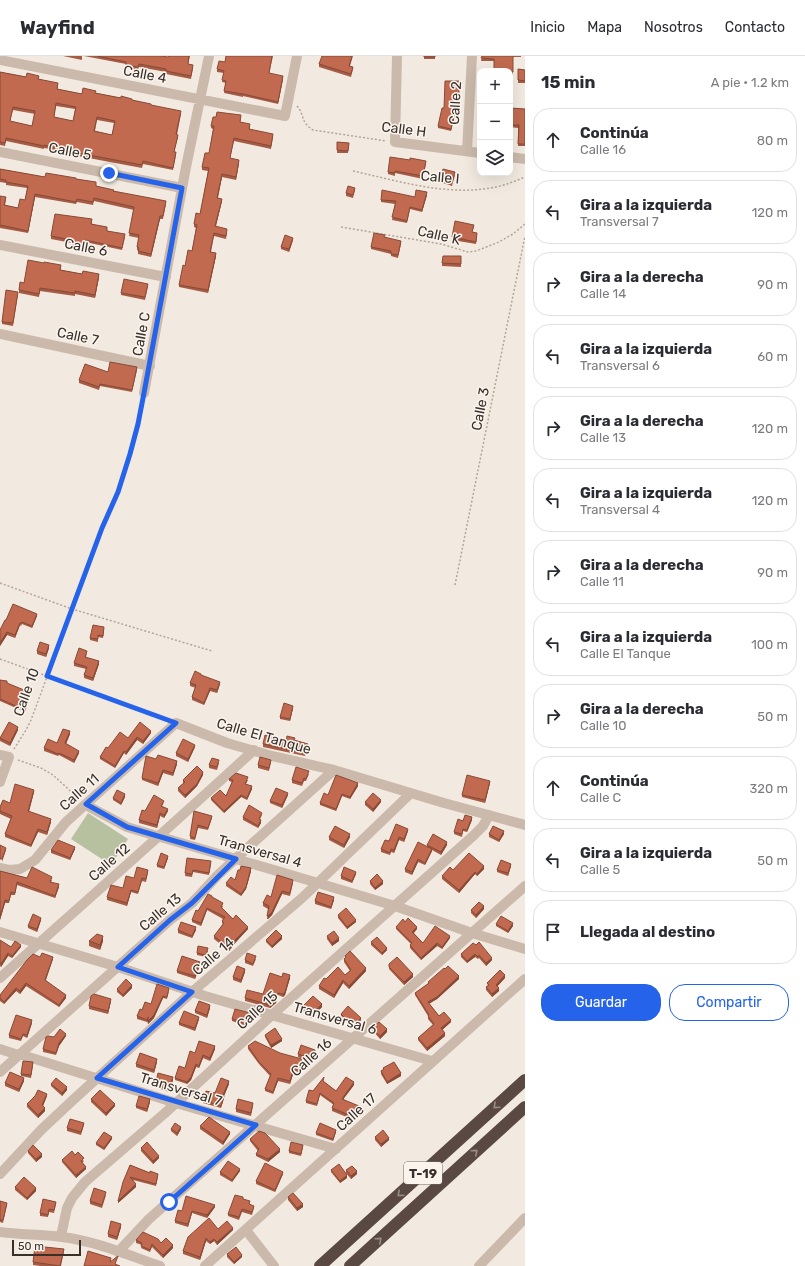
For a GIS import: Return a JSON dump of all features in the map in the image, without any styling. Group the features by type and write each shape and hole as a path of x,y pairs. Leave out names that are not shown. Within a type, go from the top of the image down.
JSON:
{"highway":[{"name":"T-19","path":"320,1266 525,1080"},
{"name":"T-19","path":"350,1266 525,1107"}],"street":[{"name":"Calle C","path":"144,393 182,188 209,56"},
{"path":"288,102 297,56"},
{"path":"395,142 397,56"},
{"name":"Calle 2","path":"467,151 472,56"},
{"name":"Calle 4","path":"0,60 285,116 288,102"},
{"name":"Calle H","path":"395,142 477,153"},
{"name":"Calle 5","path":"0,152 182,188"},
{"path":"513,157 525,159"},
{"name":"Calle 6","path":"0,245 166,276"},
{"name":"Calle 7","path":"0,334 150,366"},
{"name":"Calle El Tanque","path":"176,723 227,743 272,756 334,770 525,825"},
{"name":"Calle 11","path":"0,868 15,870 20,869 35,860 66,822 176,723"},
{"name":"Calle 12","path":"0,978 159,837 254,750"},
{"path":"0,782 4,756"},
{"name":"Calle 13","path":"0,1072 170,920 192,903 236,859 334,770"},
{"name":"Calle 14","path":"0,1174 41,1130 97,1078 192,992 302,898 411,793"},
{"name":"Transversal 4","path":"86,804 127,827 395,906 472,933 525,948"},
{"name":"Calle 15","path":"61,1236 67,1208 85,1182 479,831 489,815"},
{"name":"Calle 16","path":"118,1252 149,1220 525,886"},
{"name":"Transversal 6","path":"0,932 118,967 192,992 432,1061"},
{"name":"Calle 17","path":"205,1266 525,979"},
{"name":"Transversal 7","path":"0,1050 336,1149"},
{"path":"479,1266 525,1218"},
{"path":"246,1230 274,1266"},
{"path":"0,1232 61,1236 76,1239 160,1266"}],"path":[{"name":"Calle H","path":"288,102 298,106 307,127 313,130 395,142"},
{"name":"Calle I","path":"353,171 426,187 458,190 495,187 525,177"},
{"name":"Calle K","path":"341,227 441,244 468,252 476,251 499,242 513,234 525,224"},
{"name":"Calle 3","path":"455,585 525,236"},
{"path":"72,609 102,528 118,492 138,424 144,393"},
{"path":"0,583 72,609 212,651"},
{"name":"Calle 10","path":"4,756 26,730 72,609"},
{"path":"0,659 176,723"},
{"path":"4,756 41,768 52,775 86,804"}],"green space":[{"path":"88,813 128,839 111,865 71,839"}],"building":[{"path":"97,56 189,56 188,64 193,65 191,76 139,64 138,67 126,65 126,62"},
{"path":"226,56 272,56 269,73 283,76 278,102 224,91 226,81 222,80 224,71 217,69 219,61 225,62"},
{"path":"322,56 352,56 349,66 353,67 351,74 319,64"},
{"path":"435,56 435,57 424,57"},
{"path":"482,56 513,56 513,68 494,68 494,59 481,58"},
{"path":"518,69 525,70 525,81 518,80"},
{"path":"0,72 26,77 27,73 39,76 38,79 58,83 57,89 82,94 83,88 96,91 95,93 121,98 121,96 151,105 181,111 176,134 178,135 174,152 176,152 173,168 143,161 142,165 6,138 5,143 0,142","holes":["56,103 76,107 73,121 54,117","13,107 35,111 32,126 10,121","97,117 115,121 112,135 94,131"]},
{"path":"445,81 459,81 459,103 457,103 451,129 438,126 442,108 444,108"},
{"path":"513,108 525,109 525,144 518,144 519,125 513,125"},
{"path":"217,112 241,115 240,122 250,124 249,129 273,134 271,146 234,138 230,158 239,160 236,177 222,174 217,198 222,199 215,226 227,229 226,236 214,233 210,252 216,253 208,290 179,285 188,250 192,251 197,225 194,224 196,213 200,214 209,168 202,167 205,153 209,153 214,126 211,126 213,117 216,117"},
{"path":"337,142 349,143 348,151 337,150"},
{"path":"390,157 410,160 410,158 426,161 423,176 395,171 395,173 388,172"},
{"path":"0,169 45,177 46,173 76,178 96,182 96,186 114,190 113,191 166,201 163,216 160,216 151,254 138,251 139,248 137,247 139,235 129,233 134,207 94,198 93,202 77,199 76,202 35,194 28,231 0,225 0,196 6,197 4,205 18,208 20,199 25,200 28,186 6,182 6,180 0,179"},
{"path":"443,169 455,172 452,183 440,180"},
{"path":"348,186 355,188 353,195 346,193"},
{"path":"382,190 415,197 416,190 427,192 422,210 410,207 407,221 392,217 396,201 381,200"},
{"path":"55,214 92,219 91,224 107,227 107,231 125,234 122,248 85,240 83,246 72,244 72,240 51,236"},
{"path":"455,221 474,225 472,232 477,233 476,242 452,237"},
{"path":"374,233 385,235 384,237 401,241 398,255 391,254 391,251 371,247"},
{"path":"285,235 293,238 289,249 281,247"},
{"path":"443,256 461,256 461,264 442,263"},
{"path":"28,260 61,265 60,270 82,274 83,271 99,274 95,295 75,291 75,293 40,288 39,294 19,290 20,282 24,283"},
{"path":"124,279 148,284 145,297 121,293"},
{"path":"6,290 18,292 13,323 2,322"},
{"path":"110,362 137,367 132,390 100,384 99,387 79,380 85,364 108,372"},
{"path":"13,604 37,614 32,626 22,622 20,623 15,635 7,632 0,643 0,630"},
{"path":"93,625 104,627 103,636 98,635 98,639 90,638"},
{"path":"40,642 49,645 46,654 37,651"},
{"path":"79,648 87,651 85,657 99,661 93,678 84,675 87,667 74,663"},
{"path":"195,671 201,675 220,682 217,690 210,688 204,703 192,697 196,685 190,683"},
{"path":"0,680 7,681 7,683 24,690 20,700 27,703 25,710 0,699"},
{"path":"284,703 293,706 290,719 280,717"},
{"path":"9,722 18,727 10,743 0,738"},
{"path":"140,722 151,731 143,741 137,737 126,752 124,751 115,766 100,757 106,747 108,748 120,732 128,738"},
{"path":"63,729 70,731 65,743 79,751 74,760 44,748 48,739 57,743"},
{"path":"265,735 286,741 287,736 295,738 294,740 308,744 305,753 263,744"},
{"path":"183,739 195,745 188,759 176,753"},
{"path":"158,755 177,761 173,773 163,770 158,783 142,778 146,756 156,759"},
{"path":"260,757 271,760 269,768 258,765"},
{"path":"212,758 219,760 217,767 209,765"},
{"path":"197,766 203,772 197,784 185,795 178,788 185,782 183,780"},
{"path":"296,767 309,771 306,779 304,778 302,783 292,780"},
{"path":"236,773 248,777 245,784 252,786 247,798 241,795 224,811 211,798 220,790 226,796 233,780 229,779"},
{"path":"336,775 358,783 350,797 342,794 336,809 320,803 324,793 328,795"},
{"path":"467,775 490,781 485,800 462,795"},
{"path":"15,784 34,790 28,811 51,819 47,832 38,829 31,845 5,834 12,816 0,811 0,807 3,800 10,803"},
{"path":"276,788 288,793 282,805 270,801"},
{"path":"117,790 125,794 121,803 113,798"},
{"path":"373,793 381,800 373,809 365,802"},
{"path":"154,795 164,801 161,806 168,809 164,815 160,813 157,825 139,820 142,810 145,811"},
{"path":"249,805 262,813 258,826 243,817"},
{"path":"194,811 212,816 208,828 198,825 195,838 190,836"},
{"path":"465,815 472,817 467,830 463,829 462,834 454,832 458,819 463,821"},
{"path":"396,824 408,829 404,839 399,837 394,850 391,849 390,853 381,849 385,840 389,841"},
{"path":"335,826 350,834 344,845 329,837"},
{"path":"493,826 504,831 499,840 489,834"},
{"path":"433,834 447,842 441,852 427,845"},
{"path":"58,840 75,847 70,858 51,850"},
{"path":"418,842 432,849 425,863 418,859 412,872 405,869"},
{"path":"0,845 6,848 2,859 0,859"},
{"path":"161,853 168,856 164,867 157,865"},
{"path":"469,853 484,866 477,874 475,872 459,890 442,876 450,867 453,870"},
{"path":"187,858 211,861 209,873 193,870 192,874 185,873"},
{"path":"501,860 511,864 508,873 497,870"},
{"path":"241,866 251,868 246,887 241,894 226,883 231,877 235,880"},
{"path":"32,867 52,877 50,882 59,884 55,896 17,882 15,893 11,892 9,901 5,900 0,917 0,871 27,878"},
{"path":"137,867 148,870 146,879 142,878 138,892 131,890 127,903 107,897 111,885 123,888 126,876 134,878"},
{"path":"344,867 356,872 352,881 341,876"},
{"path":"377,874 383,881 375,888 370,881"},
{"path":"277,875 293,880 290,893 282,891 272,912 267,916 269,906 263,903 267,895 271,897"},
{"path":"318,892 334,897 331,907 315,901"},
{"path":"208,894 223,903 221,907 233,919 236,915 248,927 229,948 214,936 224,923 222,921 225,917 207,908 201,923 192,920 196,910 198,911"},
{"path":"479,902 484,906 476,915 471,910"},
{"path":"346,908 356,920 347,927 338,915"},
{"path":"33,914 41,918 37,929 28,926"},
{"path":"501,916 513,923 508,931 496,924"},
{"path":"408,918 417,927 412,932 423,943 435,926 450,936 442,947 437,943 421,958 410,945 412,943 396,927 403,919 405,922"},
{"path":"181,922 196,927 192,936 178,930"},
{"path":"276,930 282,936 272,946 266,940"},
{"path":"334,931 339,938 332,943 327,936"},
{"path":"97,934 103,936 100,945 89,941"},
{"path":"377,937 387,948 382,953 371,942"},
{"path":"0,940 11,947 15,941 21,945 12,956 8,953 1,964 0,963"},
{"path":"479,942 492,958 486,963 479,955 478,957 475,954 467,961 461,954 473,943 476,945"},
{"path":"198,946 208,948 206,955 197,953"},
{"path":"350,951 366,968 349,986 343,980 334,995 319,986 324,978 326,979 338,967 345,975 351,970 344,959"},
{"path":"42,953 53,957 45,980 66,995 59,1005 26,983 20,991 16,988 4,1002 0,998 0,995 27,960 33,954 40,957"},
{"path":"247,953 256,956 253,964 245,960"},
{"path":"182,956 200,962 195,976 177,971"},
{"path":"397,957 413,974 404,982 389,967 389,964"},
{"path":"237,966 245,969 241,980 233,977"},
{"path":"448,966 459,976 437,997 428,1002 439,1016 444,1012 451,1020 441,1028 445,1033 427,1048 418,1038 434,1024 415,993"},
{"path":"500,970 505,975 496,985 499,988 492,994 486,987 489,985 487,983"},
{"path":"270,973 282,977 283,973 290,975 285,992 283,994 278,993 276,1001 270,1005 245,998 247,990 263,994"},
{"path":"126,979 132,985 123,995 117,989"},
{"path":"157,984 169,988 167,997 163,996 154,1015 148,1021 148,1017 147,1020 137,1016 140,1009 142,1010 145,1002 151,1004"},
{"path":"94,994 111,999 108,1011 89,1006 91,996"},
{"path":"313,996 322,1004 311,1015 302,1007"},
{"path":"199,1001 210,1005 207,1015 195,1011"},
{"path":"348,1006 361,1018 353,1026 341,1014"},
{"path":"235,1009 250,1013 247,1023 232,1019"},
{"path":"184,1011 199,1017 195,1028 179,1023"},
{"path":"16,1015 32,1020 27,1035 23,1034 21,1039 9,1035"},
{"path":"379,1022 387,1029 380,1036 372,1028"},
{"path":"275,1028 282,1039 271,1045 265,1035"},
{"path":"60,1029 66,1034 59,1043 56,1053 43,1049 46,1037 54,1037"},
{"path":"199,1041 215,1046 210,1058 203,1055 199,1066 196,1064 191,1077 187,1082 175,1078 179,1066 185,1068 190,1051 195,1053"},
{"path":"255,1041 280,1053 302,1059 299,1070 294,1068 290,1081 278,1078 273,1092 265,1089 271,1074 259,1062 248,1046"},
{"path":"301,1045 315,1050 312,1059 298,1054"},
{"path":"140,1053 157,1059 154,1070 136,1064"},
{"path":"23,1061 33,1062 31,1075 21,1074"},
{"path":"394,1062 401,1073 387,1082 381,1071 384,1069 383,1068"},
{"path":"10,1072 24,1078 19,1089 5,1083"},
{"path":"158,1073 173,1077 169,1089 155,1085"},
{"path":"324,1077 323,1081 336,1091 346,1077 354,1082 342,1099 359,1106 354,1117 332,1108 334,1103 320,1093 317,1104 306,1101 309,1090 313,1091"},
{"path":"56,1078 67,1087 62,1093 51,1084"},
{"path":"221,1078 229,1081 223,1095 221,1106 203,1100 206,1091 215,1093"},
{"path":"38,1090 47,1094 42,1105 45,1108 38,1115 27,1104 35,1096"},
{"path":"100,1090 115,1104 106,1113 91,1099"},
{"path":"139,1096 150,1099 147,1109 136,1106"},
{"path":"238,1099 253,1103 251,1113 236,1109"},
{"path":"209,1117 230,1132 223,1142 200,1126"},
{"path":"70,1119 84,1123 81,1132 67,1128"},
{"path":"175,1123 181,1127 177,1133 171,1129"},
{"path":"320,1123 336,1130 333,1139 316,1133"},
{"path":"383,1130 389,1138 381,1144 375,1137"},
{"path":"259,1131 265,1133 280,1149 268,1159 256,1154 259,1149 250,1139"},
{"path":"104,1132 112,1137 104,1148 96,1143"},
{"path":"147,1142 159,1156 153,1161 141,1148"},
{"path":"291,1142 303,1145 301,1154 289,1151"},
{"path":"33,1145 42,1154 36,1159 28,1151"},
{"path":"72,1151 75,1155 78,1152 84,1158 81,1161 86,1167 76,1175 62,1160"},
{"path":"228,1161 240,1169 232,1180 220,1172"},
{"path":"265,1163 283,1172 275,1190 256,1181"},
{"path":"339,1164 347,1175 340,1181 331,1170"},
{"path":"130,1165 150,1173 150,1171 158,1174 156,1184 130,1177 136,1184 118,1201 123,1182"},
{"path":"352,1166 357,1171 351,1176 346,1170"},
{"path":"24,1177 36,1188 27,1198 15,1187"},
{"path":"94,1188 106,1192 102,1205 90,1201"},
{"path":"293,1193 303,1204 297,1208 288,1197"},
{"path":"235,1195 250,1201 249,1204 254,1206 252,1212 242,1209 239,1217 228,1214"},
{"path":"186,1196 215,1205 207,1215 192,1211 188,1224 175,1221 178,1210 182,1211"},
{"path":"43,1199 56,1202 54,1210 49,1209 48,1215 40,1213"},
{"path":"0,1201 7,1203 3,1220 0,1220"},
{"path":"209,1218 218,1229 227,1221 233,1228 217,1242 214,1239 210,1242 206,1238 200,1257 183,1251 188,1237"},
{"path":"111,1221 121,1224 117,1237 108,1234"},
{"path":"143,1232 158,1239 161,1243 166,1238 173,1245 163,1255 152,1244 150,1250 141,1246 142,1243 136,1240"},
{"path":"35,1246 64,1249 60,1266 33,1262"},
{"path":"236,1247 242,1255 234,1262 227,1254"},
{"path":"88,1251 111,1258 110,1262 118,1256 115,1264 120,1266 84,1266"}],"route":[{"path":"109,173 182,188 138,424 130,454 118,492 102,528 47,676 176,723 86,804 127,827 236,859 218,875 192,903 170,920 118,967 192,992 97,1078 256,1125 169,1202"}]}
